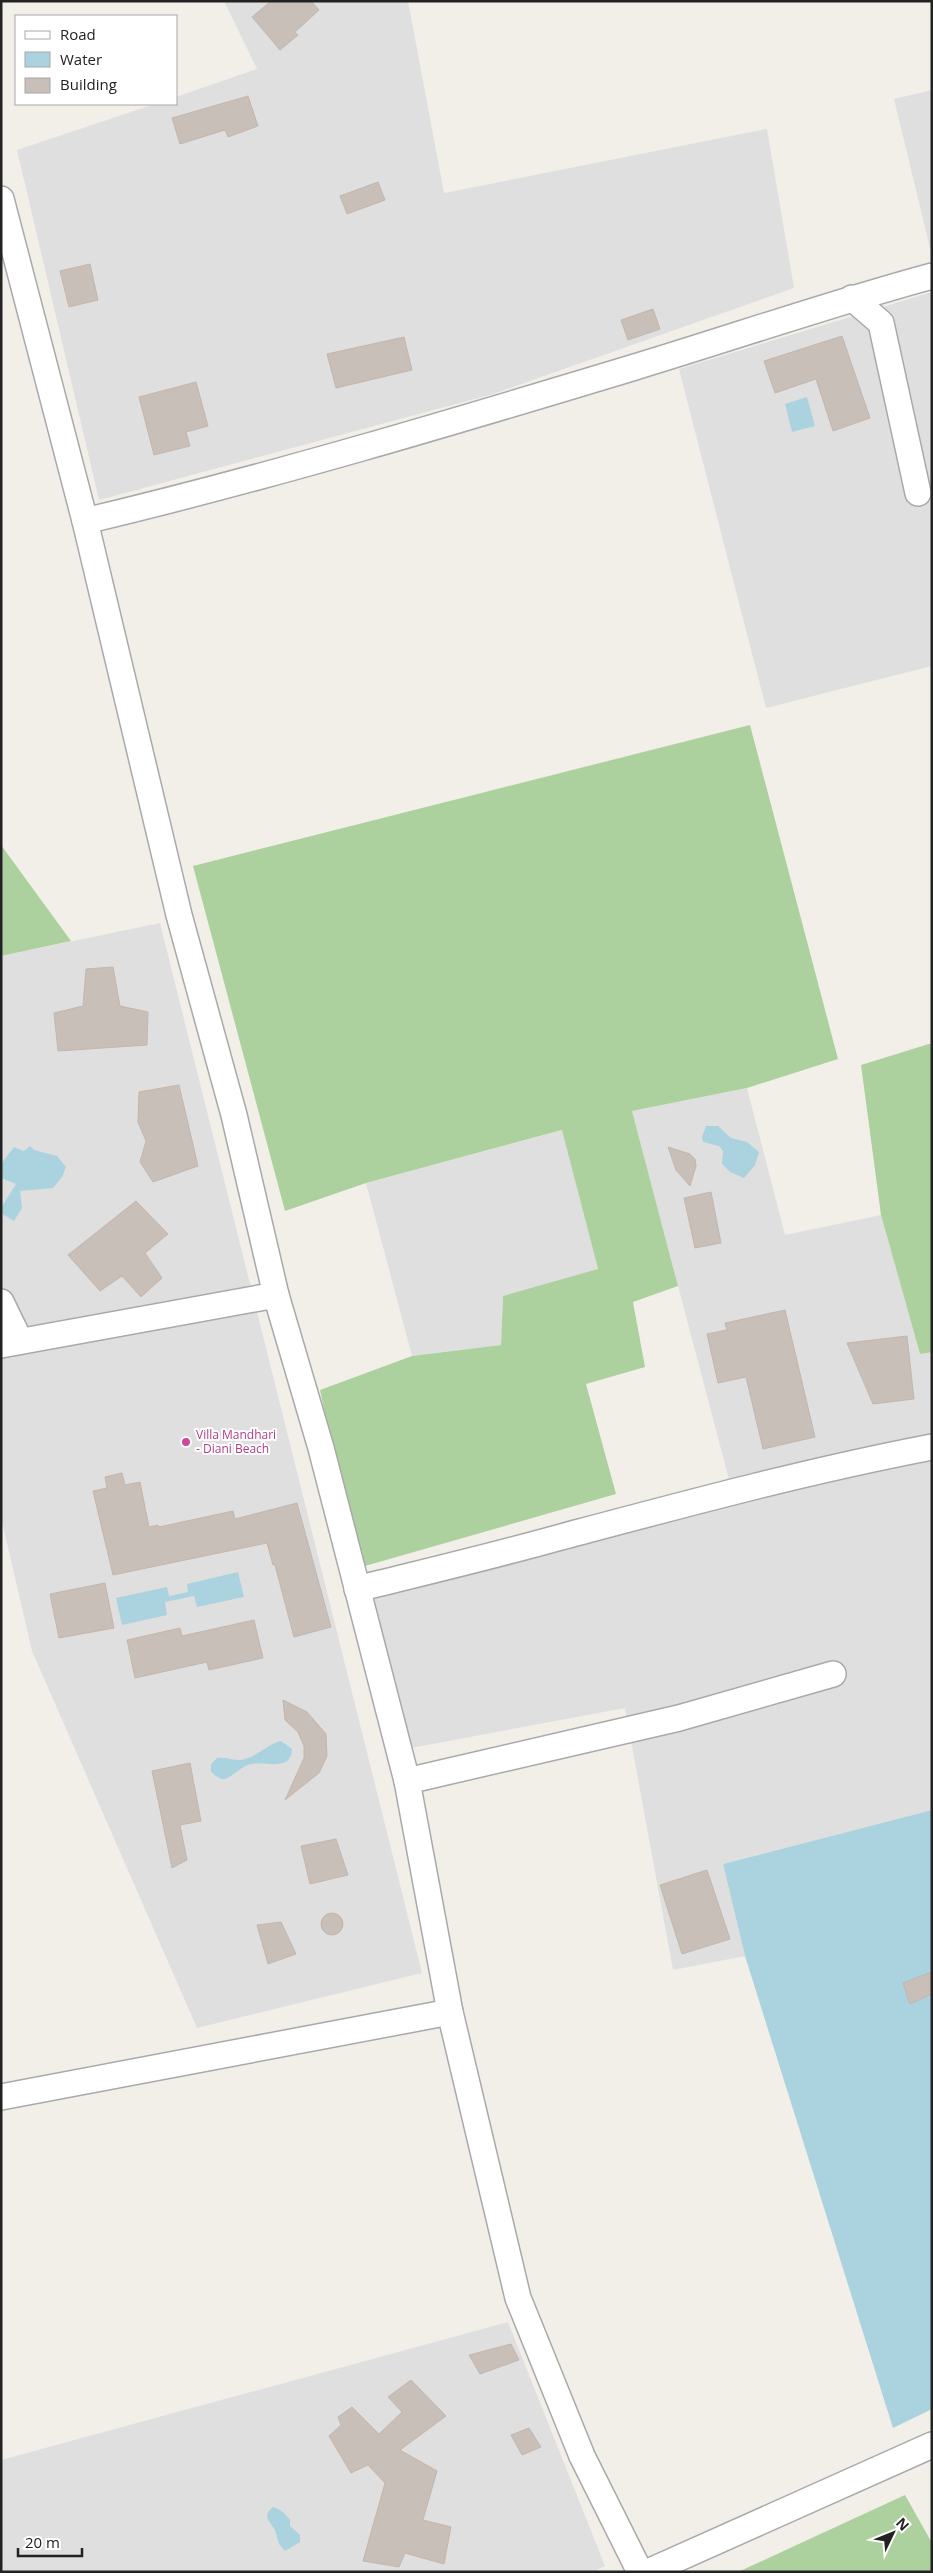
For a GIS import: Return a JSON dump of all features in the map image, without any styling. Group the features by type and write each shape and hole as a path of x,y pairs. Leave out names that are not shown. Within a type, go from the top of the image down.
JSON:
{"street":[{"path":"1,199 85,521 176,905 234,1115 276,1296 321,1448 407,1781 450,2012 518,2298 582,2456 640,2572"},
{"path":"85,521 206,492 408,435 638,366 852,298 932,276"},
{"path":"852,298 882,323 918,493"},
{"path":"1,1302 11,1343 276,1296"},
{"path":"357,1589 560,1538 696,1500 845,1464 932,1447"},
{"path":"407,1781 671,1720 833,1674"},
{"path":"1,2097 450,2012"},
{"path":"648,2572 932,2445"}],"shaded area":[{"path":"224,1 408,1 444,193 767,129 794,288 493,394 99,500 17,150 152,105 178,105 178,96 257,69"},
{"path":"932,90 932,256 894,99"},
{"path":"932,292 932,666 766,708 679,369"},
{"path":"160,923 422,1973 197,2028 32,1651 1,1517 1,956"},
{"path":"747,1088 785,1235 881,1215 920,1354 932,1352 932,1810 723,1864 745,1956 673,1970 625,1708 411,1748 372,1591 731,1487 632,1111"},
{"path":"563,1130 598,1270 503,1296 501,1345 412,1356 366,1183"},
{"path":"508,2322 605,2566 592,2572 1,2572 1,2460"}],"green space":[{"path":"750,725 838,1059 747,1088 632,1111 678,1286 633,1302 645,1367 586,1384 616,1494 358,1568 320,1390 412,1356 501,1345 503,1296 598,1269 562,1130 366,1183 285,1211 193,866"},
{"path":"1,845 71,941 1,956"},
{"path":"932,1043 932,1352 920,1354 881,1215 861,1065"},
{"path":"905,2495 932,2543 932,2572 738,2572"}],"water":[{"path":"807,397 815,426 792,432 785,404"},
{"path":"706,1126 718,1126 731,1138 747,1142 759,1152 755,1165 744,1178 730,1172 722,1164 723,1151 719,1146 703,1142 702,1137"},
{"path":"30,1146 34,1150 57,1156 66,1167 62,1177 53,1188 20,1191 22,1208 14,1221 1,1213 1,1208 16,1184 1,1178 1,1164 14,1147 24,1151"},
{"path":"238,1572 244,1597 197,1607 194,1596 165,1602 167,1615 122,1625 116,1598 167,1587 169,1596 188,1592 187,1584"},
{"path":"281,1741 292,1749 287,1761 275,1764 248,1765 225,1779 219,1778 211,1772 211,1764 217,1758 245,1759"},
{"path":"932,1810 932,2409 893,2428 745,1956 723,1864"},
{"path":"273,2507 285,2514 290,2520 290,2526 300,2535 300,2542 285,2551 279,2544 275,2530 267,2518 268,2512"}],"building":[{"path":"271,1 311,1 319,10 295,32 298,35 280,50 252,17"},
{"path":"248,96 258,126 228,137 225,130 180,144 172,118"},
{"path":"378,182 385,200 347,214 340,196"},
{"path":"90,264 98,300 69,307 60,271"},
{"path":"653,309 660,329 628,340 621,320"},
{"path":"842,336 870,418 833,431 816,379 775,393 764,361"},
{"path":"404,337 412,370 336,388 327,354"},
{"path":"196,382 208,426 186,432 190,446 154,455 139,397"},
{"path":"113,967 120,1006 148,1012 147,1045 58,1051 54,1013 83,1006 86,969"},
{"path":"179,1085 198,1166 153,1182 140,1162 146,1141 138,1122 139,1092"},
{"path":"668,1147 690,1154 695,1159 696,1166 690,1186 676,1170"},
{"path":"711,1192 721,1243 695,1248 684,1198"},
{"path":"136,1201 168,1234 145,1253 162,1278 141,1297 122,1276 100,1291 68,1255"},
{"path":"785,1310 815,1437 763,1449 746,1377 718,1383 707,1334 727,1330 725,1323"},
{"path":"907,1336 914,1399 873,1404 847,1343"},
{"path":"122,1473 125,1485 140,1482 149,1527 158,1525 159,1527 233,1511 235,1519 297,1503 331,1627 294,1637 275,1565 273,1565 267,1543 113,1575 93,1491 107,1488 105,1477"},
{"path":"105,1583 114,1628 59,1638 50,1594"},
{"path":"254,1620 263,1658 209,1670 207,1662 135,1678 127,1640 180,1628 182,1636"},
{"path":"283,1700 307,1712 326,1734 327,1756 319,1773 285,1800 304,1758 304,1746 298,1732 285,1720"},
{"path":"190,1763 201,1821 180,1825 187,1860 172,1868 152,1771"},
{"path":"336,1839 348,1875 310,1884 301,1846"},
{"path":"707,1870 730,1939 682,1954 660,1885"},
{"path":"332,1913 340,1916 343,1924 340,1932 332,1935 324,1932 321,1924 324,1916"},
{"path":"281,1922 296,1954 268,1964 257,1925"},
{"path":"932,1972 932,1994 910,2004 903,1983"},
{"path":"511,2344 519,2360 480,2374 469,2355"},
{"path":"411,2380 446,2416 400,2450 437,2471 423,2520 451,2527 444,2564 405,2553 399,2567 363,2561 385,2483 368,2465 351,2473 329,2436 341,2425 338,2417 352,2407 379,2434 402,2412 388,2397"},
{"path":"529,2428 541,2447 522,2455 511,2435"}],"place":[{"name":"Villa Mandhari - Diani Beach","path":"186,1442"}]}
